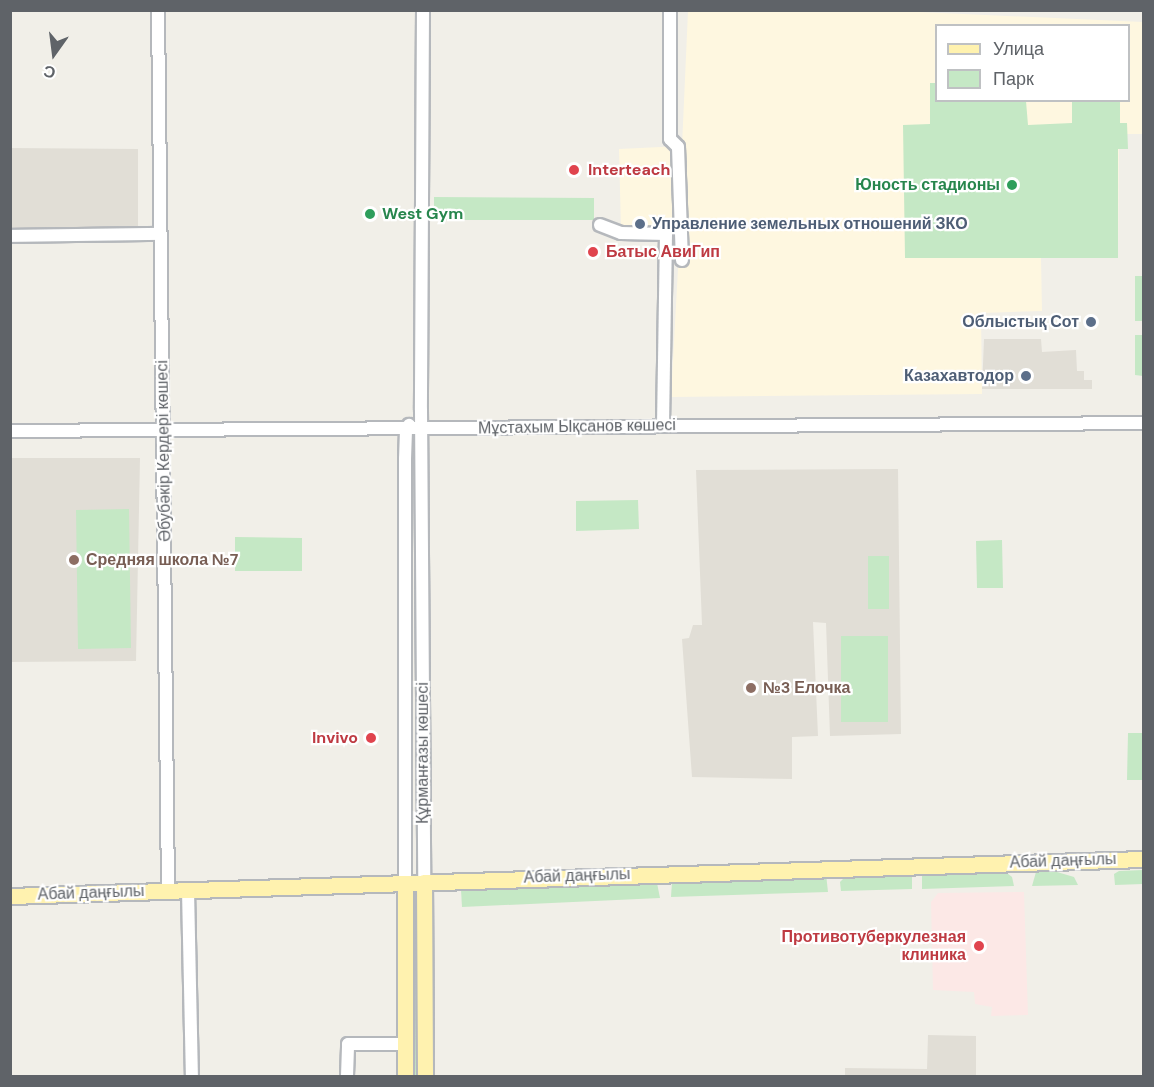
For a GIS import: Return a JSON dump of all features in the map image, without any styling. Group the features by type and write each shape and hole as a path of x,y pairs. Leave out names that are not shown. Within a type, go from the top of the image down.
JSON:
{"main road":[{"name":"Абай даңғылы","path":"10,896 1143,859"},
{"name":"Құрманғазы көшесі","path":"424,882 425,1077"},
{"path":"405,883 405,1077"}],"street":[{"name":"Әбубәкір Кердері көшесі","path":"158,10 168,891"},
{"name":"Құрманғазы көшесі","path":"423,10 421,410 424,882"},
{"path":"670,10 670,139 678,147 682,260"},
{"path":"600,225 621,233 666,234 663,425"},
{"path":"10,236 160,234"},
{"path":"405,883 406,430 421,410"},
{"name":"Мұстахым Ықсанов көшесі","path":"10,432 422,430 663,425 1143,423"},
{"path":"188,890 192,1077"},
{"path":"347,1077 348,1044 405,1044"}],"shaded area":[{"path":"688,11 898,11 1143,22 1143,134 1119,134 1118,258 1041,258 1042,311 981,313 982,394 671,397 680,232 621,231 619,149 682,146"},
{"path":"10,148 138,149 138,228 11,229"},
{"path":"984,339 1041,339 1042,352 1076,350 1077,371 1084,371 1084,380 1092,380 1092,389 982,389"},
{"name":"Средняя школа №7","path":"10,458 140,458 136,661 11,662"},
{"path":"898,469 901,734 830,736 826,623 813,622 818,736 792,737 792,779 692,777 682,639 689,638 693,625 702,625 696,470"},
{"name":"Противотуберкулезная клиника","path":"1024,892 1028,1015 991,1016 992,1007 975,1004 974,992 933,990 931,902 938,893"},
{"path":"928,1035 976,1036 976,1076 845,1076 845,1068 927,1069"}],"green space":[{"path":"930,83 935,83 935,102 1026,102 1028,125 1072,123 1072,102 1120,102 1120,123 1127,123 1128,149 1118,149 1118,258 905,258 903,125 930,124"},
{"path":"434,197 594,198 594,220 434,220"},
{"path":"1135,276 1143,276 1143,321 1135,321"},
{"path":"1135,335 1143,335 1143,376 1135,375"},
{"path":"638,500 639,529 576,531 576,501"},
{"path":"129,509 131,648 78,649 76,510"},
{"path":"235,537 302,538 302,571 235,571"},
{"path":"1002,540 1003,588 977,588 976,541"},
{"path":"868,556 889,556 889,609 868,609"},
{"path":"841,636 888,636 888,722 841,722"},
{"path":"1128,733 1143,733 1143,780 1127,780"},
{"path":"1143,870 1143,884 1115,885 1114,874 1119,871"},
{"path":"1036,872 1057,872 1074,877 1078,885 1032,886"},
{"path":"912,873 912,889 841,891 840,882 845,877"},
{"path":"1007,873 1012,877 1014,886 922,889 922,876 925,874"},
{"path":"826,874 828,892 671,897 672,882"},
{"path":"657,883 660,898 462,907 461,890"},
{"path":"411,929 418,929 418,1076 411,1076"}],"place":[{"name":"Interteach","path":"574,170"},
{"name":"Юность стадионы","path":"1012,185"},
{"name":"West Gym","path":"370,214"},
{"name":"Управление земельных отношений ЗКО","path":"640,224"},
{"name":"Батыс АвиГип","path":"593,252"},
{"name":"Облыстық Сот","path":"1091,322"},
{"name":"Казахавтодор","path":"1026,376"},
{"name":"Средняя школа №7","path":"74,560"},
{"name":"№3 Елочка","path":"751,688"},
{"name":"Invivo","path":"371,738"},
{"name":"Противотуберкулезная клиника","path":"979,946"}]}
